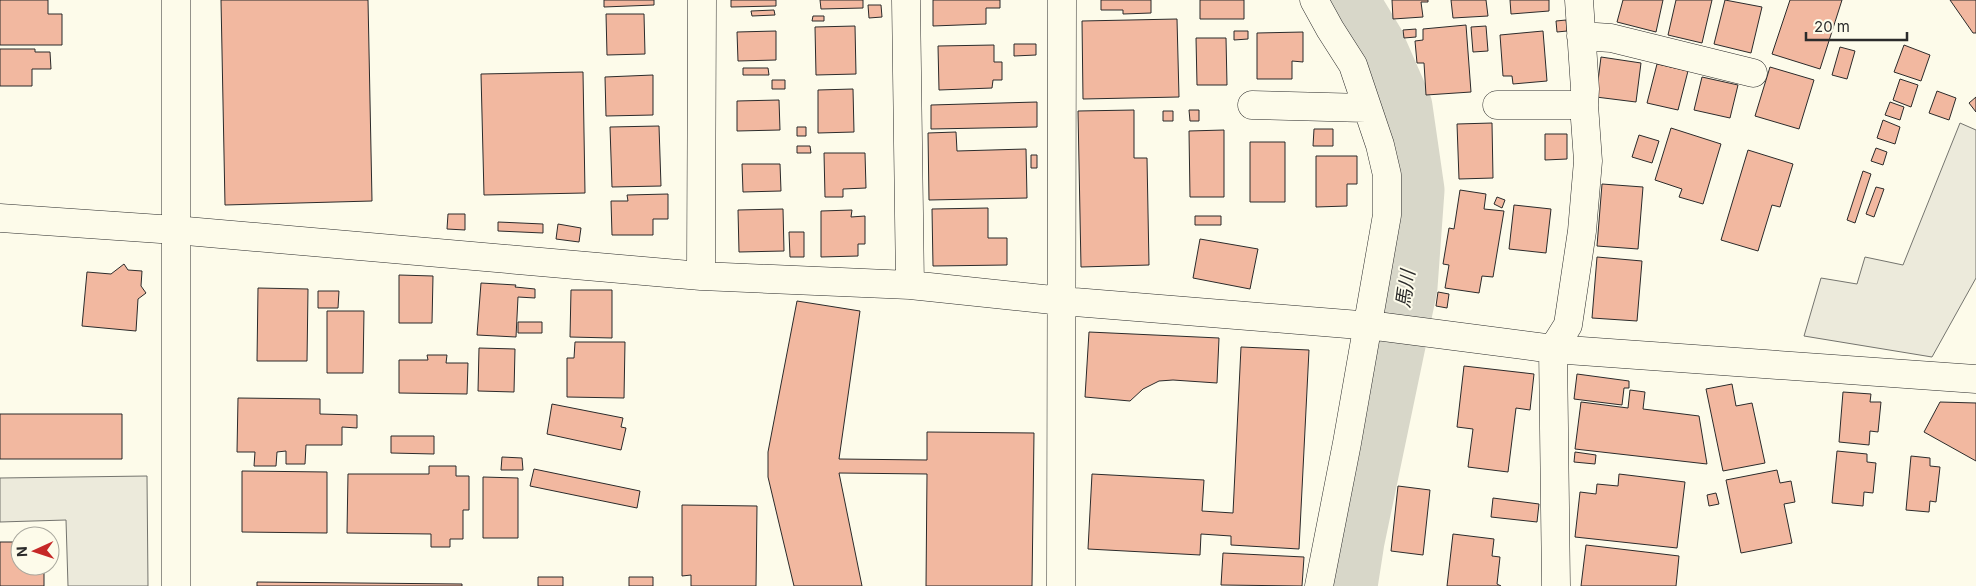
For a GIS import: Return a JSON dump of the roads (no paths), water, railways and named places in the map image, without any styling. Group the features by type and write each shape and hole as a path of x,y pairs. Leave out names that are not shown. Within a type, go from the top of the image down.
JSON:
{"street":[{"path":"176,0 176,586"},
{"path":"702,0 702,276"},
{"path":"906,0 910,285"},
{"path":"1061,586 1062,0"},
{"path":"1314,0 1353,65 1380,145 1387,175 1388,215 1376,326 1319,586"},
{"path":"1556,586 1553,349 1568,325 1582,231 1588,161 1579,0"},
{"path":"1581,36 1611,38 1753,73"},
{"path":"1252,105 1366,108"},
{"path":"1497,105 1584,105"},
{"path":"0,218 175,230 702,276 910,285 1062,301 1376,326 1553,349 1976,379"}],"waterway":[{"name":"馬川","path":"1347,586 1354,541 1407,287 1414,190 1402,107 1374,43 1348,0"}]}
